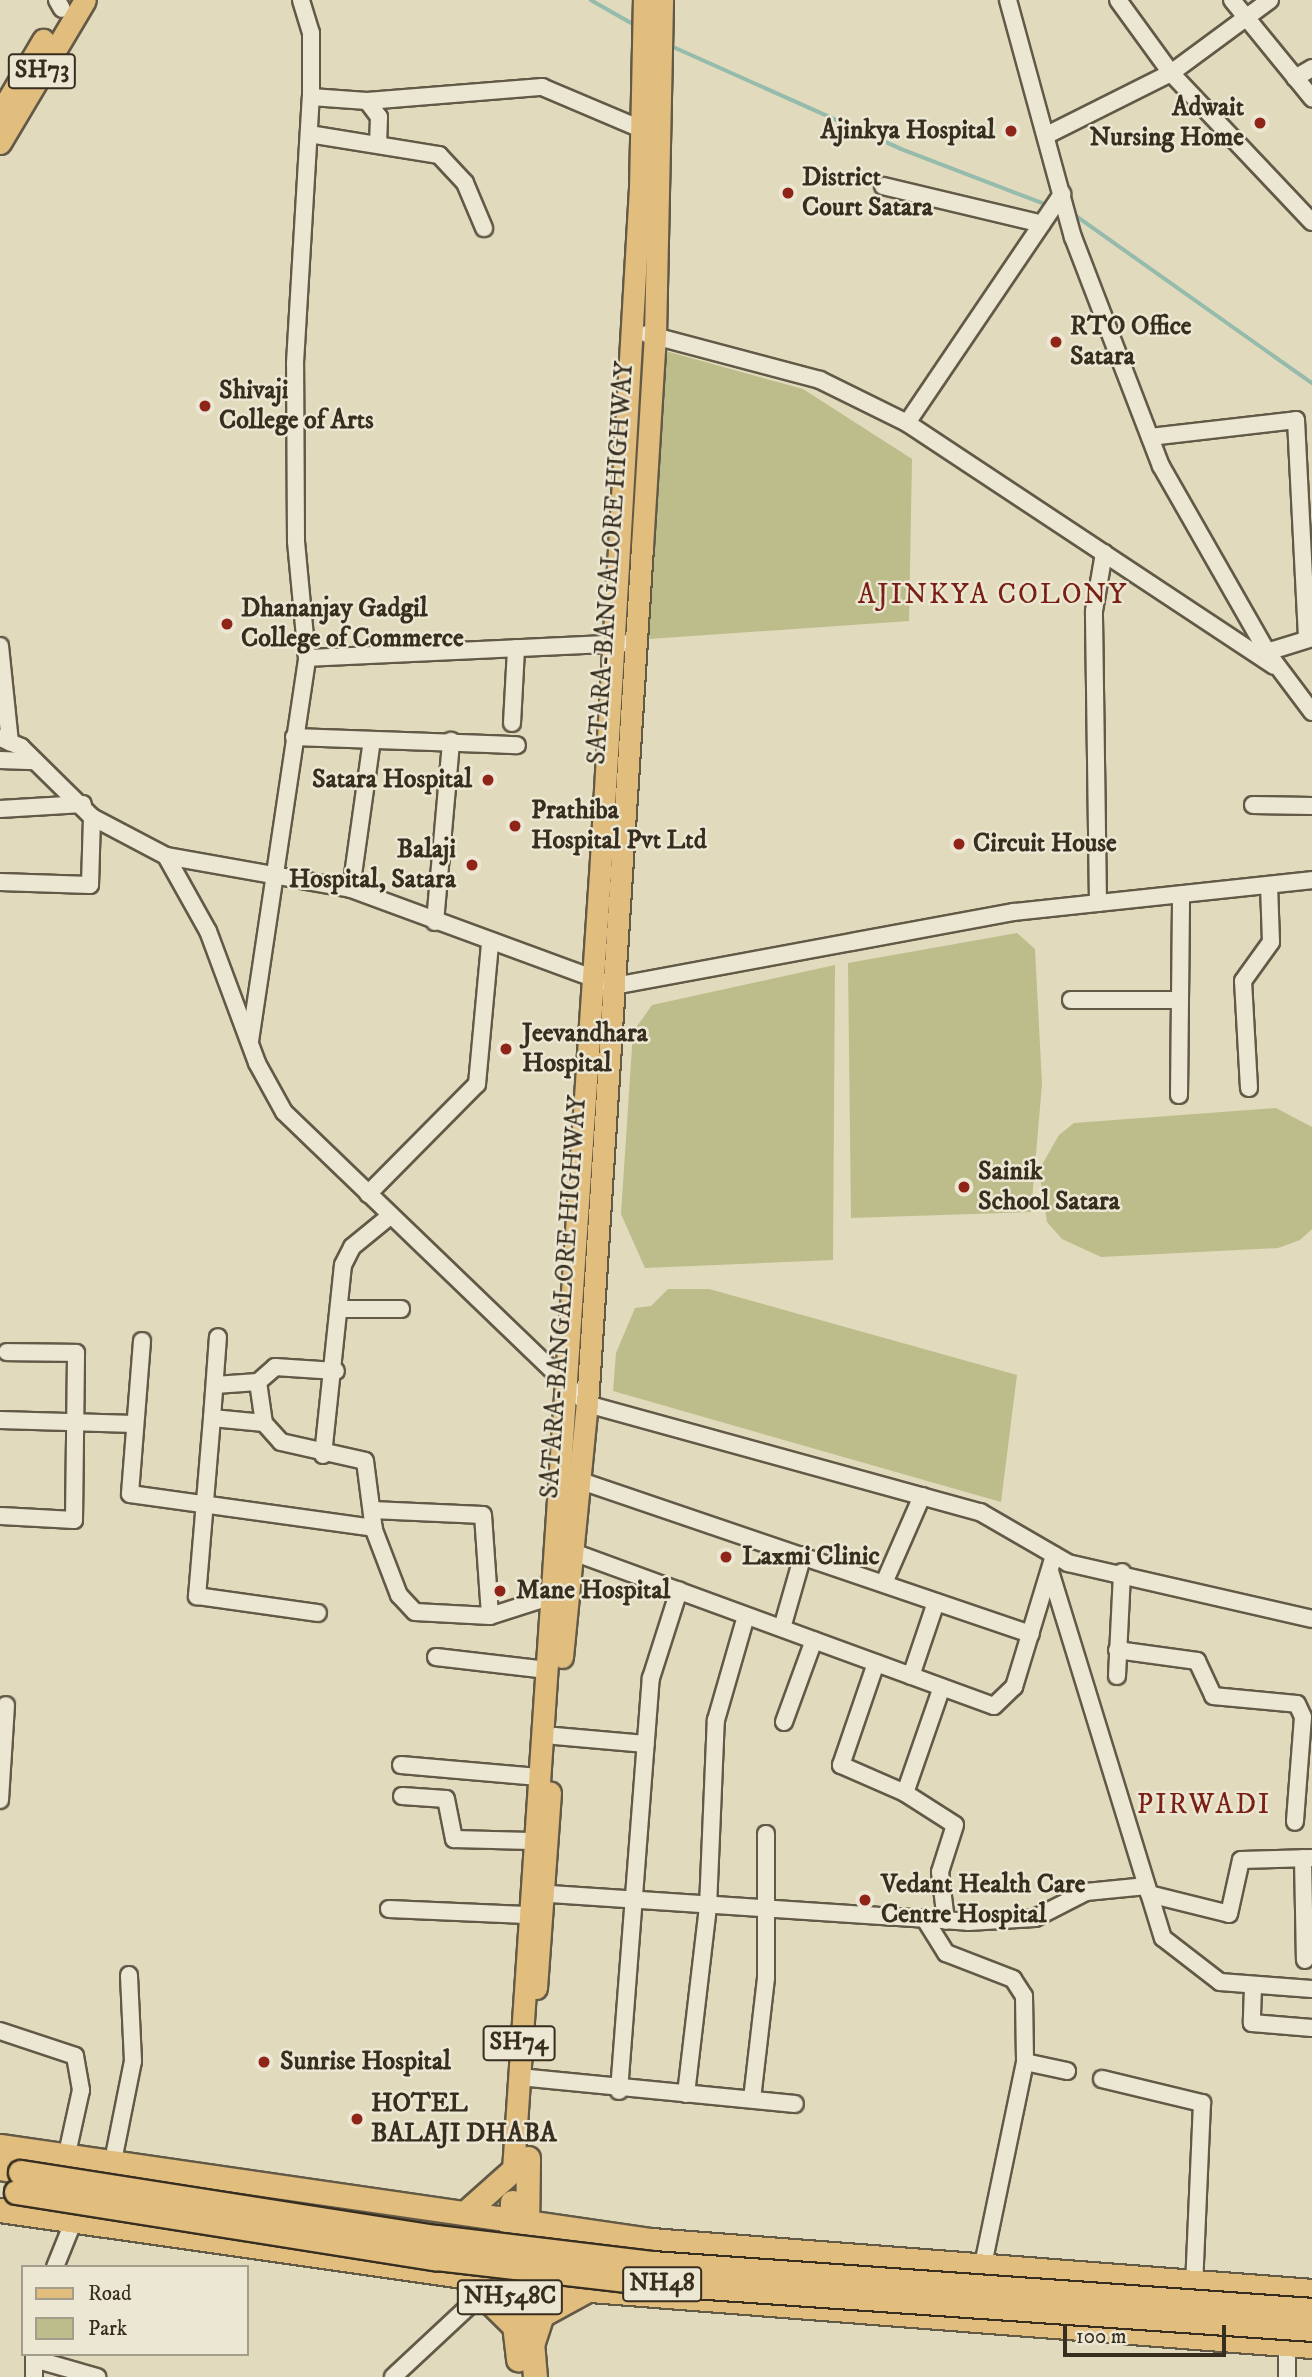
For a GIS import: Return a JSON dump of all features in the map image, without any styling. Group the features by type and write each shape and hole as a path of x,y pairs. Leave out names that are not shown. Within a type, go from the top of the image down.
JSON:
{"highway":[{"path":"0,2146 112,2166 468,2210 651,2240 982,2270 1194,2286 1312,2291"},
{"path":"468,2210 521,2164 542,2201 577,2226"},
{"name":"SATARA-BANGALORE HIGHWAY","path":"519,2218 521,2164"},
{"name":"NH48","path":"9,2181 652,2263 1312,2310"},
{"name":"NH48","path":"9,2181 435,2258 650,2283 1312,2329"},
{"path":"367,2260 374,2198"},
{"path":"0,2210 590,2291 1312,2346"},
{"name":"NH548C","path":"519,2218 518,2283 513,2325 529,2372"},
{"path":"461,2274 513,2325"},
{"name":"NH548C","path":"518,2283 529,2372"},
{"path":"529,2372 542,2315 590,2291"}],"main road":[{"name":"SH73","path":"0,143 85,0"},
{"name":"SATARA-BANGALORE HIGHWAY","path":"521,2164 530,2078 535,1893 555,1736 581,1481 614,986 644,0"},
{"name":"SATARA-BANGALORE HIGHWAY","path":"521,2164 526,1915 535,1893 531,1841 568,1386 592,981 655,336 662,0"},
{"name":"SH73","path":"2,105 62,3"}],"street":[{"path":"250,1043 307,658 296,541 295,363 311,97 311,33 301,0"},
{"path":"1008,0 1062,194 1150,437 1267,652 1312,712"},
{"path":"1118,0 1171,73 1312,222"},
{"path":"1232,0 1312,98"},
{"path":"1047,135 1171,73 1243,16 1270,0"},
{"path":"1295,78 1312,68"},
{"path":"311,97 367,101 542,87 564,91 641,129"},
{"path":"367,101 379,117 378,142"},
{"path":"309,134 378,142 439,155 465,183 484,228"},
{"path":"883,186 1042,224"},
{"path":"907,423 1062,194"},
{"path":"632,329 820,380 907,423 1282,671"},
{"path":"1150,437 1296,420 1310,637 1267,652"},
{"path":"1098,903 1094,611 1104,553"},
{"path":"307,658 624,643"},
{"path":"0,646 5,740 35,761 88,811 166,856 351,889 592,981 614,986 911,929 1098,903 1312,880"},
{"path":"512,723 516,648"},
{"path":"294,737 517,745"},
{"path":"351,889 372,740"},
{"path":"435,922 451,741"},
{"path":"0,760 35,761"},
{"path":"1254,805 1312,806"},
{"path":"0,809 88,811"},
{"path":"0,882 90,885 88,811"},
{"path":"166,856 208,931 250,1043 285,1112 587,1404 980,1512 1052,1563 1122,1572 1312,1619"},
{"path":"1249,1088 1243,981 1271,943 1269,885"},
{"path":"1178,1095 1181,895"},
{"path":"368,1194 477,1084 490,943"},
{"path":"1071,1000 1179,1000"},
{"path":"326,1441 336,1371 342,1268 352,1247 390,1216"},
{"path":"341,1310 401,1309"},
{"path":"218,1337 197,1596 318,1614"},
{"path":"142,1341 130,1494 374,1528"},
{"path":"1,1516 74,1520 76,1353 7,1352"},
{"path":"215,1385 258,1382 275,1367 336,1371"},
{"path":"258,1382 264,1423 281,1442 326,1441 365,1461 374,1528 399,1595 415,1612 490,1616 552,1595"},
{"path":"212,1418 264,1423"},
{"path":"0,1420 135,1424"},
{"path":"581,1481 1031,1634"},
{"path":"884,1583 922,1496"},
{"path":"372,1510 483,1515 490,1616"},
{"path":"573,1552 942,1687 983,1706 1001,1703 1014,1687 1052,1563"},
{"path":"782,1628 803,1555"},
{"path":"1052,1563 1148,1890 1170,1948 1220,1982 1253,1987 1312,1989"},
{"path":"1117,1676 1122,1572"},
{"path":"619,2091 646,1744 656,1655 679,1590"},
{"path":"911,1676 936,1602"},
{"path":"686,2094 708,1907 716,1720 746,1616"},
{"path":"784,1722 814,1640"},
{"path":"1117,1650 1197,1661 1213,1696 1297,1704 1303,1717 1295,1822"},
{"path":"436,1657 547,1670"},
{"path":"876,1663 841,1765 905,1794 956,1825 940,1872 946,1922"},
{"path":"905,1794 942,1687"},
{"path":"0,1800 6,1705"},
{"path":"555,1736 646,1744"},
{"path":"401,1765 538,1777"},
{"path":"402,1796 446,1799 454,1839 531,1841"},
{"path":"752,2099 768,1910 766,1834"},
{"path":"535,1893 946,1922 1035,1918 1086,1892 1148,1890 1229,1914 1241,1860 1308,1858 1305,1960"},
{"path":"389,1909 526,1915"},
{"path":"926,1921 946,1952 1022,1987 1025,2062 982,2270"},
{"path":"112,2166 133,2062 129,1975"},
{"path":"1253,1987 1252,2023 1312,2028"},
{"path":"0,2031 75,2056 81,2090 66,2158"},
{"path":"1025,2062 1067,2071"},
{"path":"530,2078 619,2091 794,2104"},
{"path":"1102,2079 1202,2103 1194,2286"},
{"path":"56,2265 74,2220"},
{"path":"393,2377 483,2293"},
{"path":"1286,2344 1287,2377"},
{"path":"34,2377 34,2357 97,2377"}],"green space":[{"path":"662,350 803,389 912,459 909,621 649,639"},
{"path":"1017,933 1035,949 1042,1084 1031,1212 851,1218 848,963"},
{"path":"835,965 833,1260 645,1268 621,1214 633,1032 652,1005"},
{"path":"1276,1108 1312,1127 1312,1229 1300,1240 1278,1248 1101,1257 1062,1239 1047,1222 1039,1170 1059,1135 1074,1123"},
{"path":"668,1289 709,1289 1017,1375 1001,1502 613,1391 616,1353 635,1308 651,1306"}],"waterway":[{"path":"591,0 635,25"},
{"path":"669,45 901,149 1048,205"},
{"path":"1072,213 1312,383"}],"place":[{"name":"Adwait Nursing Home","path":"1260,123"},
{"name":"Ajinkya Hospital","path":"1011,131"},
{"name":"District Court Satara","path":"788,193"},
{"name":"RTO Office Satara","path":"1056,342"},
{"name":"Shivaji College of Arts","path":"205,406"},
{"name":"Dhananjay Gadgil College of Commerce","path":"227,624"},
{"name":"Satara Hospital","path":"488,780"},
{"name":"Prathiba Hospital Pvt Ltd","path":"515,826"},
{"name":"Circuit House","path":"959,844"},
{"name":"Balaji Hospital, Satara","path":"472,865"},
{"name":"Jeevandhara Hospital","path":"506,1049"},
{"name":"Sainik School Satara","path":"964,1187"},
{"name":"Laxmi Clinic","path":"726,1557"},
{"name":"Mane Hospital","path":"500,1591"},
{"name":"Vedant Health Care Centre Hospital","path":"865,1900"},
{"name":"Sunrise Hospital","path":"264,2062"},
{"name":"HOTEL BALAJI DHABA","path":"357,2119"}],"district":[{"name":"AJINKYA COLONY","path":"993,595"},
{"name":"PIRWADI","path":"1204,1805"}]}
